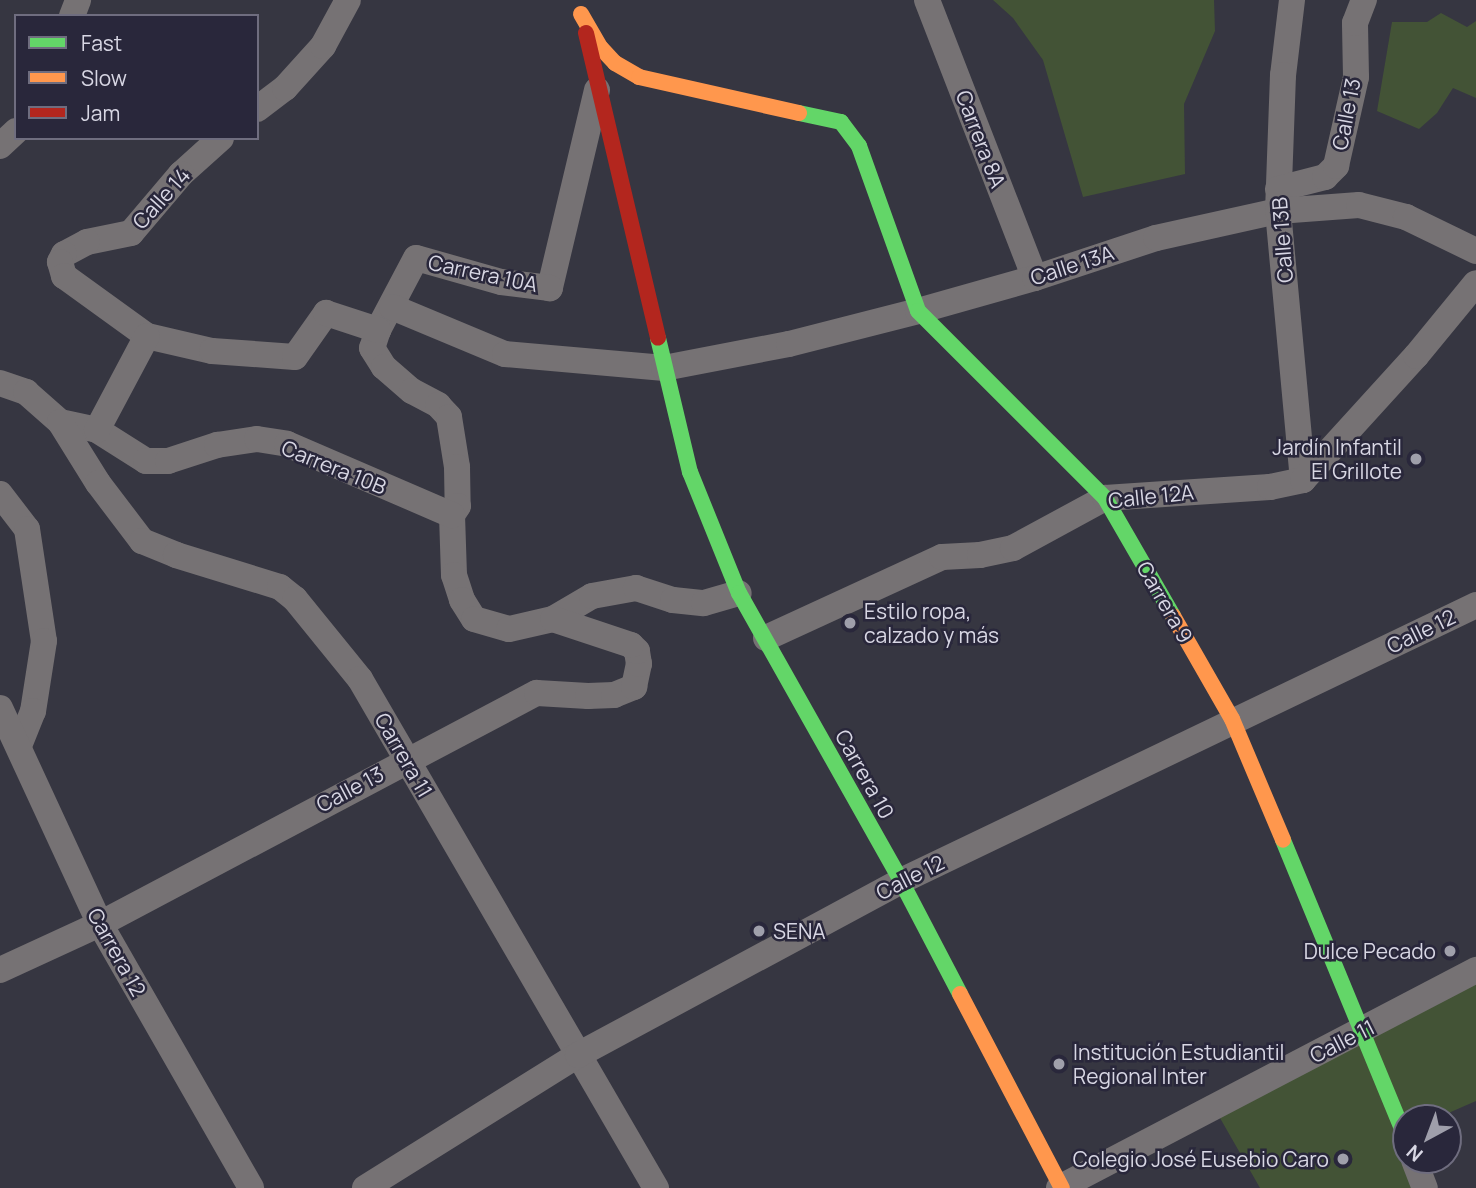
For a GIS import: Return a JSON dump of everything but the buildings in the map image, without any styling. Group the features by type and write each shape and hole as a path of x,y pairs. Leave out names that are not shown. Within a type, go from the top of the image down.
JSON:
{"street":[{"path":"259,108 285,89 323,46 348,0"},
{"name":"Carrera 8A","path":"927,0 1035,278"},
{"name":"Calle 13B","path":"1292,0 1283,75 1278,200 1303,480"},
{"name":"Calle 13","path":"1278,200 1325,177 1336,166 1356,77 1354,23 1364,0"},
{"name":"Carrera 10","path":"579,7 690,472 739,593 901,881 1060,1188"},
{"name":"Carrera 9","path":"579,7 601,48 615,63 639,78 841,122 859,146 918,311 1105,498 1232,719 1392,1104"},
{"name":"Carrera 10A","path":"392,307 416,258 500,282 550,288 598,85"},
{"path":"0,146 14,133"},
{"name":"Calle 14","path":"147,336 64,276 60,262 64,254 87,242 131,233 181,174 218,140"},
{"name":"Calle 13A","path":"664,368 789,344 918,311 1035,278 1278,200 1359,205 1406,217 1476,251"},
{"path":"1303,480 1416,356 1476,283"},
{"path":"664,368 505,354 392,307 378,330 372,348 384,367 412,391 438,405 449,417 458,493 458,506 452,515 454,575 462,600 474,619 509,629 553,619 592,596 636,588 673,600 704,603 739,593"},
{"path":"97,430 147,336 212,351 295,357 326,313 378,330"},
{"name":"Carrera 11","path":"0,383 26,392 60,422 98,483 142,541 176,555 280,587 295,599 360,679 656,1188"},
{"name":"Carrera 11","path":"60,422 97,430"},
{"name":"Carrera 10B","path":"97,430 146,461 168,461 217,445 257,439 287,444 452,515"},
{"name":"Calle 12A","path":"766,638 942,557 980,555 1013,548 1105,498 1270,487 1303,480"},
{"path":"0,494 27,529 44,641 33,711 19,745"},
{"name":"Calle 12","path":"365,1188 578,1055 901,881 1232,719 1345,669 1476,605"},
{"name":"Calle 13","path":"0,970 100,923 537,692 614,695 634,687 639,664 637,651 631,645 553,619"},
{"name":"Carrera 12","path":"0,708 100,923 251,1188"},
{"name":"Calle 11","path":"1060,1188 1210,1106 1364,1031 1476,970"}],"green space":[{"path":"993,0 1214,0 1215,31 1184,104 1185,174 1083,197 1043,60 1013,18"},
{"path":"1441,13 1467,27 1476,21 1476,98 1453,88 1437,113 1419,129 1377,111 1392,22 1427,22"},
{"path":"1476,974 1476,1101 1462,1107 1462,1104 1392,1104 1392,1174 1416,1174 1419,1188 1260,1188 1216,1111"}],"traffic: fast":[{"path":"799,113 841,122 859,146 918,311 1105,498 1173,616"},
{"path":"658,338 690,472 739,593 901,881 960,994"},
{"path":"1283,840 1392,1105"}],"traffic: slow":[{"path":"581,14 601,48 615,63 639,77 799,113"},
{"path":"1173,616 1232,719 1283,840"},
{"path":"960,994 1062,1188"}],"traffic: jam":[{"path":"586,33 658,338"}],"place":[{"name":"Jardín Infantil El Grillote","path":"1416,459"},
{"name":"Estilo ropa, calzado y más","path":"850,623"},
{"name":"SENA","path":"759,931"},
{"name":"Dulce Pecado","path":"1450,951"},
{"name":"Institución Estudiantil Regional Inter","path":"1059,1064"},
{"name":"Colegio José Eusebio Caro","path":"1343,1159"}]}
